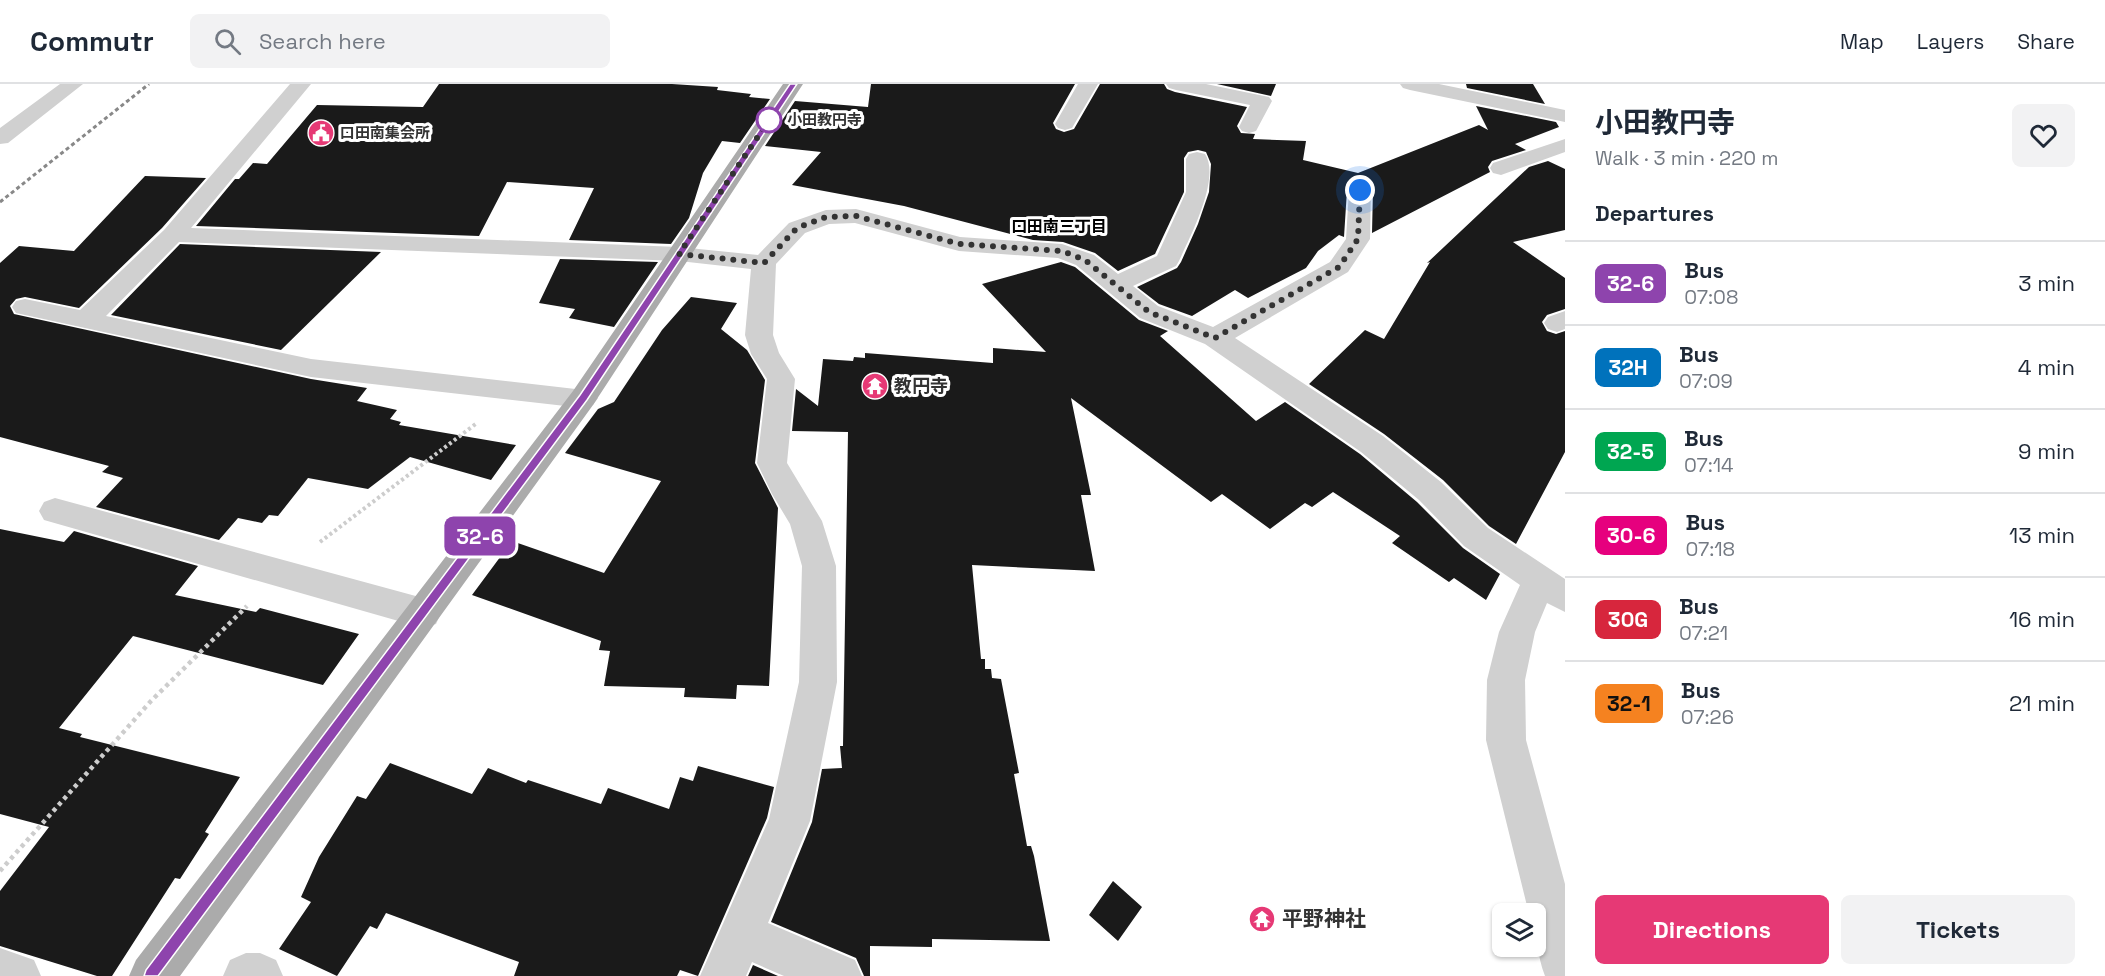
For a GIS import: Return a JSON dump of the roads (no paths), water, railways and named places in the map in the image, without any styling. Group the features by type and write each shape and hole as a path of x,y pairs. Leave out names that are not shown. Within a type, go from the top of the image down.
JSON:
{"main road":[{"path":"152,976 583,398 793,84"}],"street":[{"path":"0,138 73,84"},
{"path":"86,320 173,235 301,84"},
{"path":"1065,123 1088,84"},
{"path":"1176,84 1262,101 1249,128"},
{"path":"1410,84 1565,116"},
{"path":"1501,168 1565,145"},
{"path":"1115,285 1167,261 1197,192 1197,159"},
{"path":"1215,338 1339,267 1358,239 1360,190"},
{"path":"723,976 789,821 818,682 819,566 806,521 783,486 772,463 782,379 765,354 759,335 764,263 797,228 826,217 856,216 959,244 1062,251 1085,260 1149,312 1215,338 1371,444 1430,491 1476,537 1558,592 1517,632 1506,680 1506,740 1565,968"},
{"path":"173,235 679,254 764,263"},
{"path":"25,308 311,368 583,398"},
{"path":"55,512 423,613"},
{"path":"741,935 839,976"},
{"path":"0,972 18,976"},
{"path":"246,976 260,976"}],"railway":[{"path":"0,202 149,84"}],"place":[{"name":"小田教円寺","path":"769,120"},
{"name":"口田南集会所","path":"321,133"},
{"name":"教円寺","path":"875,386"},
{"name":"平野神社","path":"1262,919"}],"district":[{"name":"口田南三丁目","path":"1059,226"}]}
